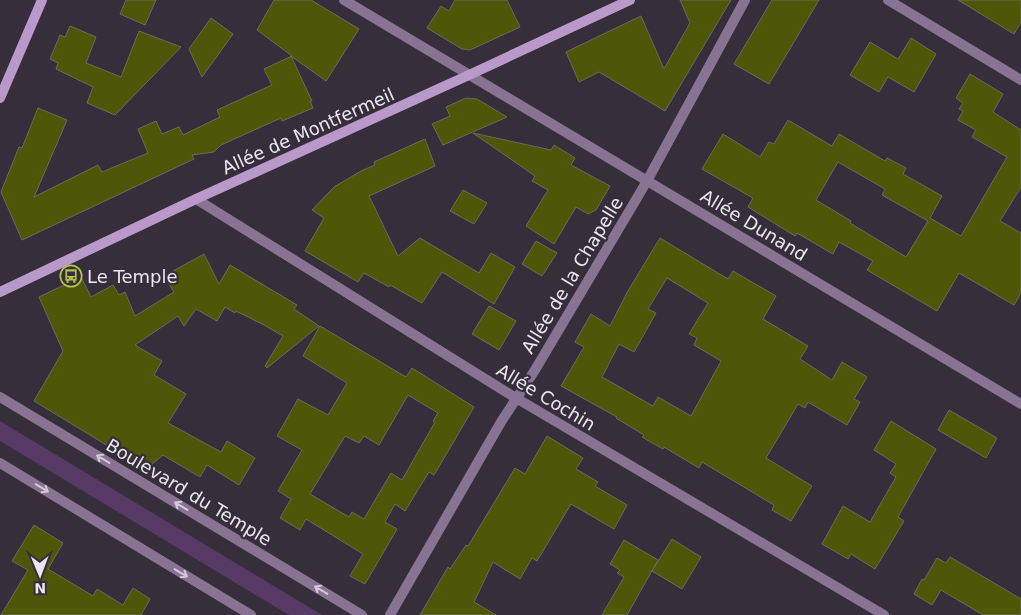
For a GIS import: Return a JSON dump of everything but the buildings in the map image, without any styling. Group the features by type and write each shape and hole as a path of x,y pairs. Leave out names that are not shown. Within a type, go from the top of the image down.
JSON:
{"main road":[{"path":"0,98 42,0"},
{"name":"Allée de Montfermeil","path":"0,292 196,199 469,76 630,0"}],"street":[{"name":"Allée Dunand","path":"344,0 1021,404"},
{"name":"Allée de la Chapelle","path":"390,615 516,398 535,370 647,181 745,0"},
{"path":"888,0 1021,80"},
{"name":"Allée Cochin","path":"196,199 516,398 884,615"},
{"name":"Boulevard du Temple","path":"0,397 362,615"},
{"path":"0,463 251,615"}],"shaded area":[{"path":"0,421 322,615 289,615 0,441"}],"place":[{"name":"Le Temple","path":"71,276"}]}
